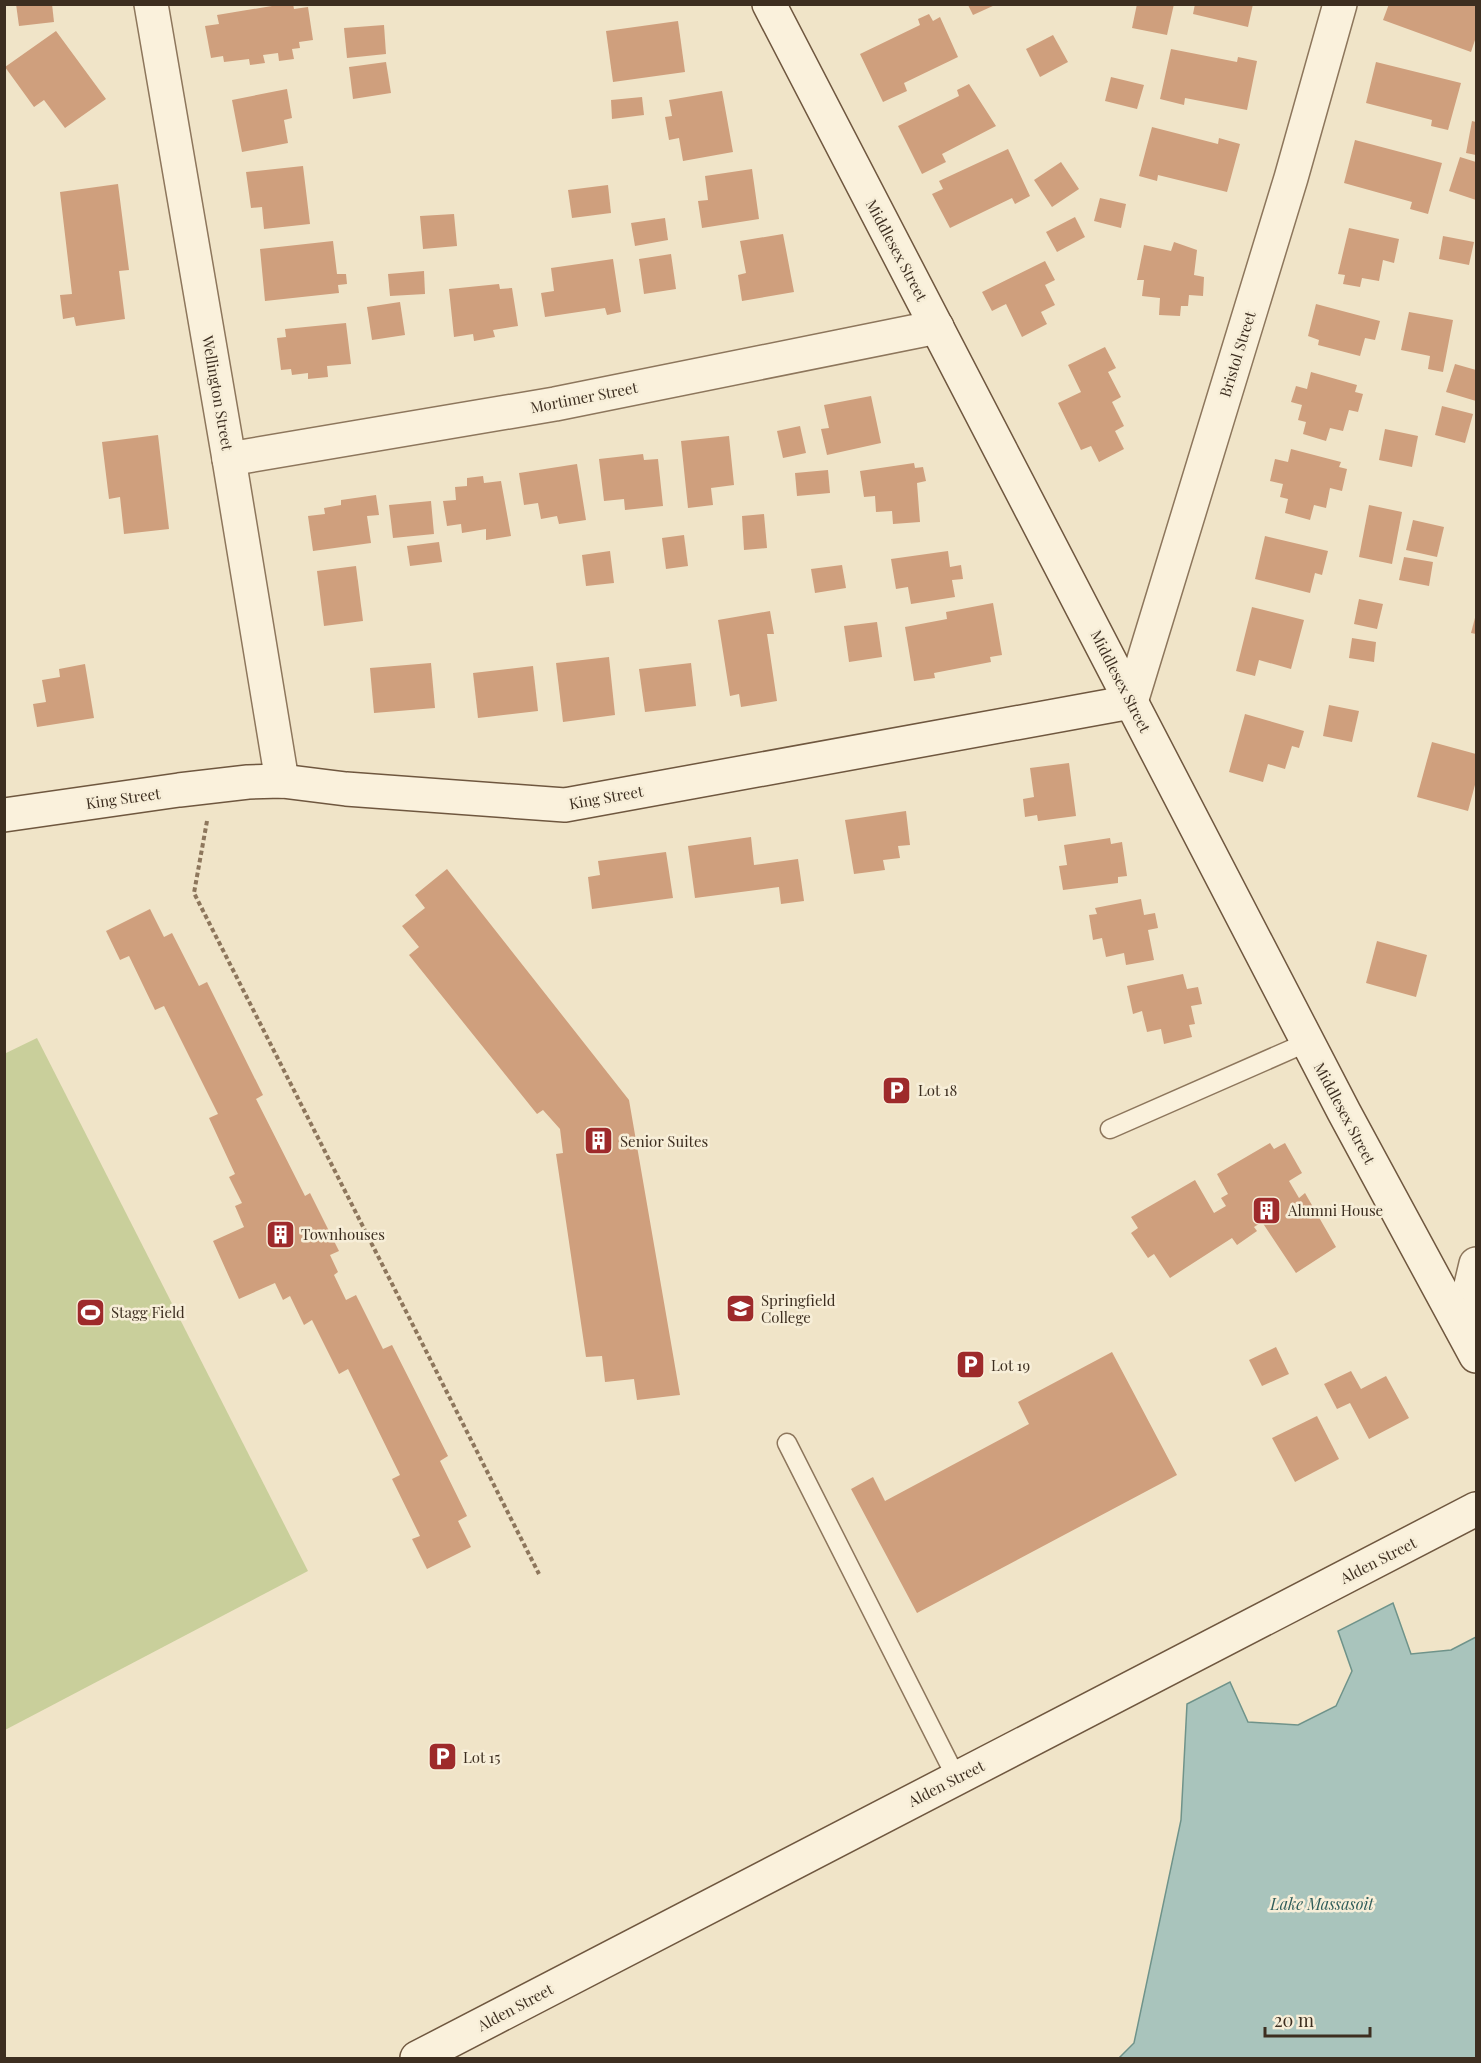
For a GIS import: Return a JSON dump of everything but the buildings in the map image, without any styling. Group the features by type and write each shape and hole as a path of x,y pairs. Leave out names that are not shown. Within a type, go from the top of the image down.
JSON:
{"street":[{"name":"Wellington Street","path":"151,4 282,781"},
{"name":"Middlesex Street","path":"769,4 1308,1042 1476,1356"},
{"name":"Bristol Street","path":"1131,702 1291,178 1340,4"},
{"name":"Mortimer Street","path":"229,459 555,404 937,327"},
{"name":"King Street","path":"4,815 213,786 282,781 346,789 565,805 1131,702"},
{"path":"1461,1327 1476,1264"},
{"name":"Alden Street","path":"417,2058 1476,1509"}],"lane":[{"path":"1110,1129 1308,1042"},
{"path":"788,1443 956,1777"}],"path":[{"path":"213,786 194,893 539,1574"}],"green space":[{"name":"Stagg Field","path":"37,1038 308,1571 5,1730 4,1054"}],"water":[{"name":"Lake Massasoit","path":"1393,1603 1411,1654 1451,1650 1476,1637 1476,2058 1119,2058 1134,2043 1181,1820 1187,1704 1230,1682 1248,1722 1298,1725 1336,1706 1352,1671 1338,1631"}],"place":[{"name":"Lot 18","path":"897,1090"},
{"name":"Senior Suites","path":"599,1141"},
{"name":"Alumni House","path":"1267,1210"},
{"name":"Townhouses","path":"280,1234"},
{"name":"Springfield College","path":"740,1309"},
{"name":"Stagg Field","path":"90,1312"},
{"name":"Lot 19","path":"970,1365"},
{"name":"Lot 15","path":"442,1757"}]}
